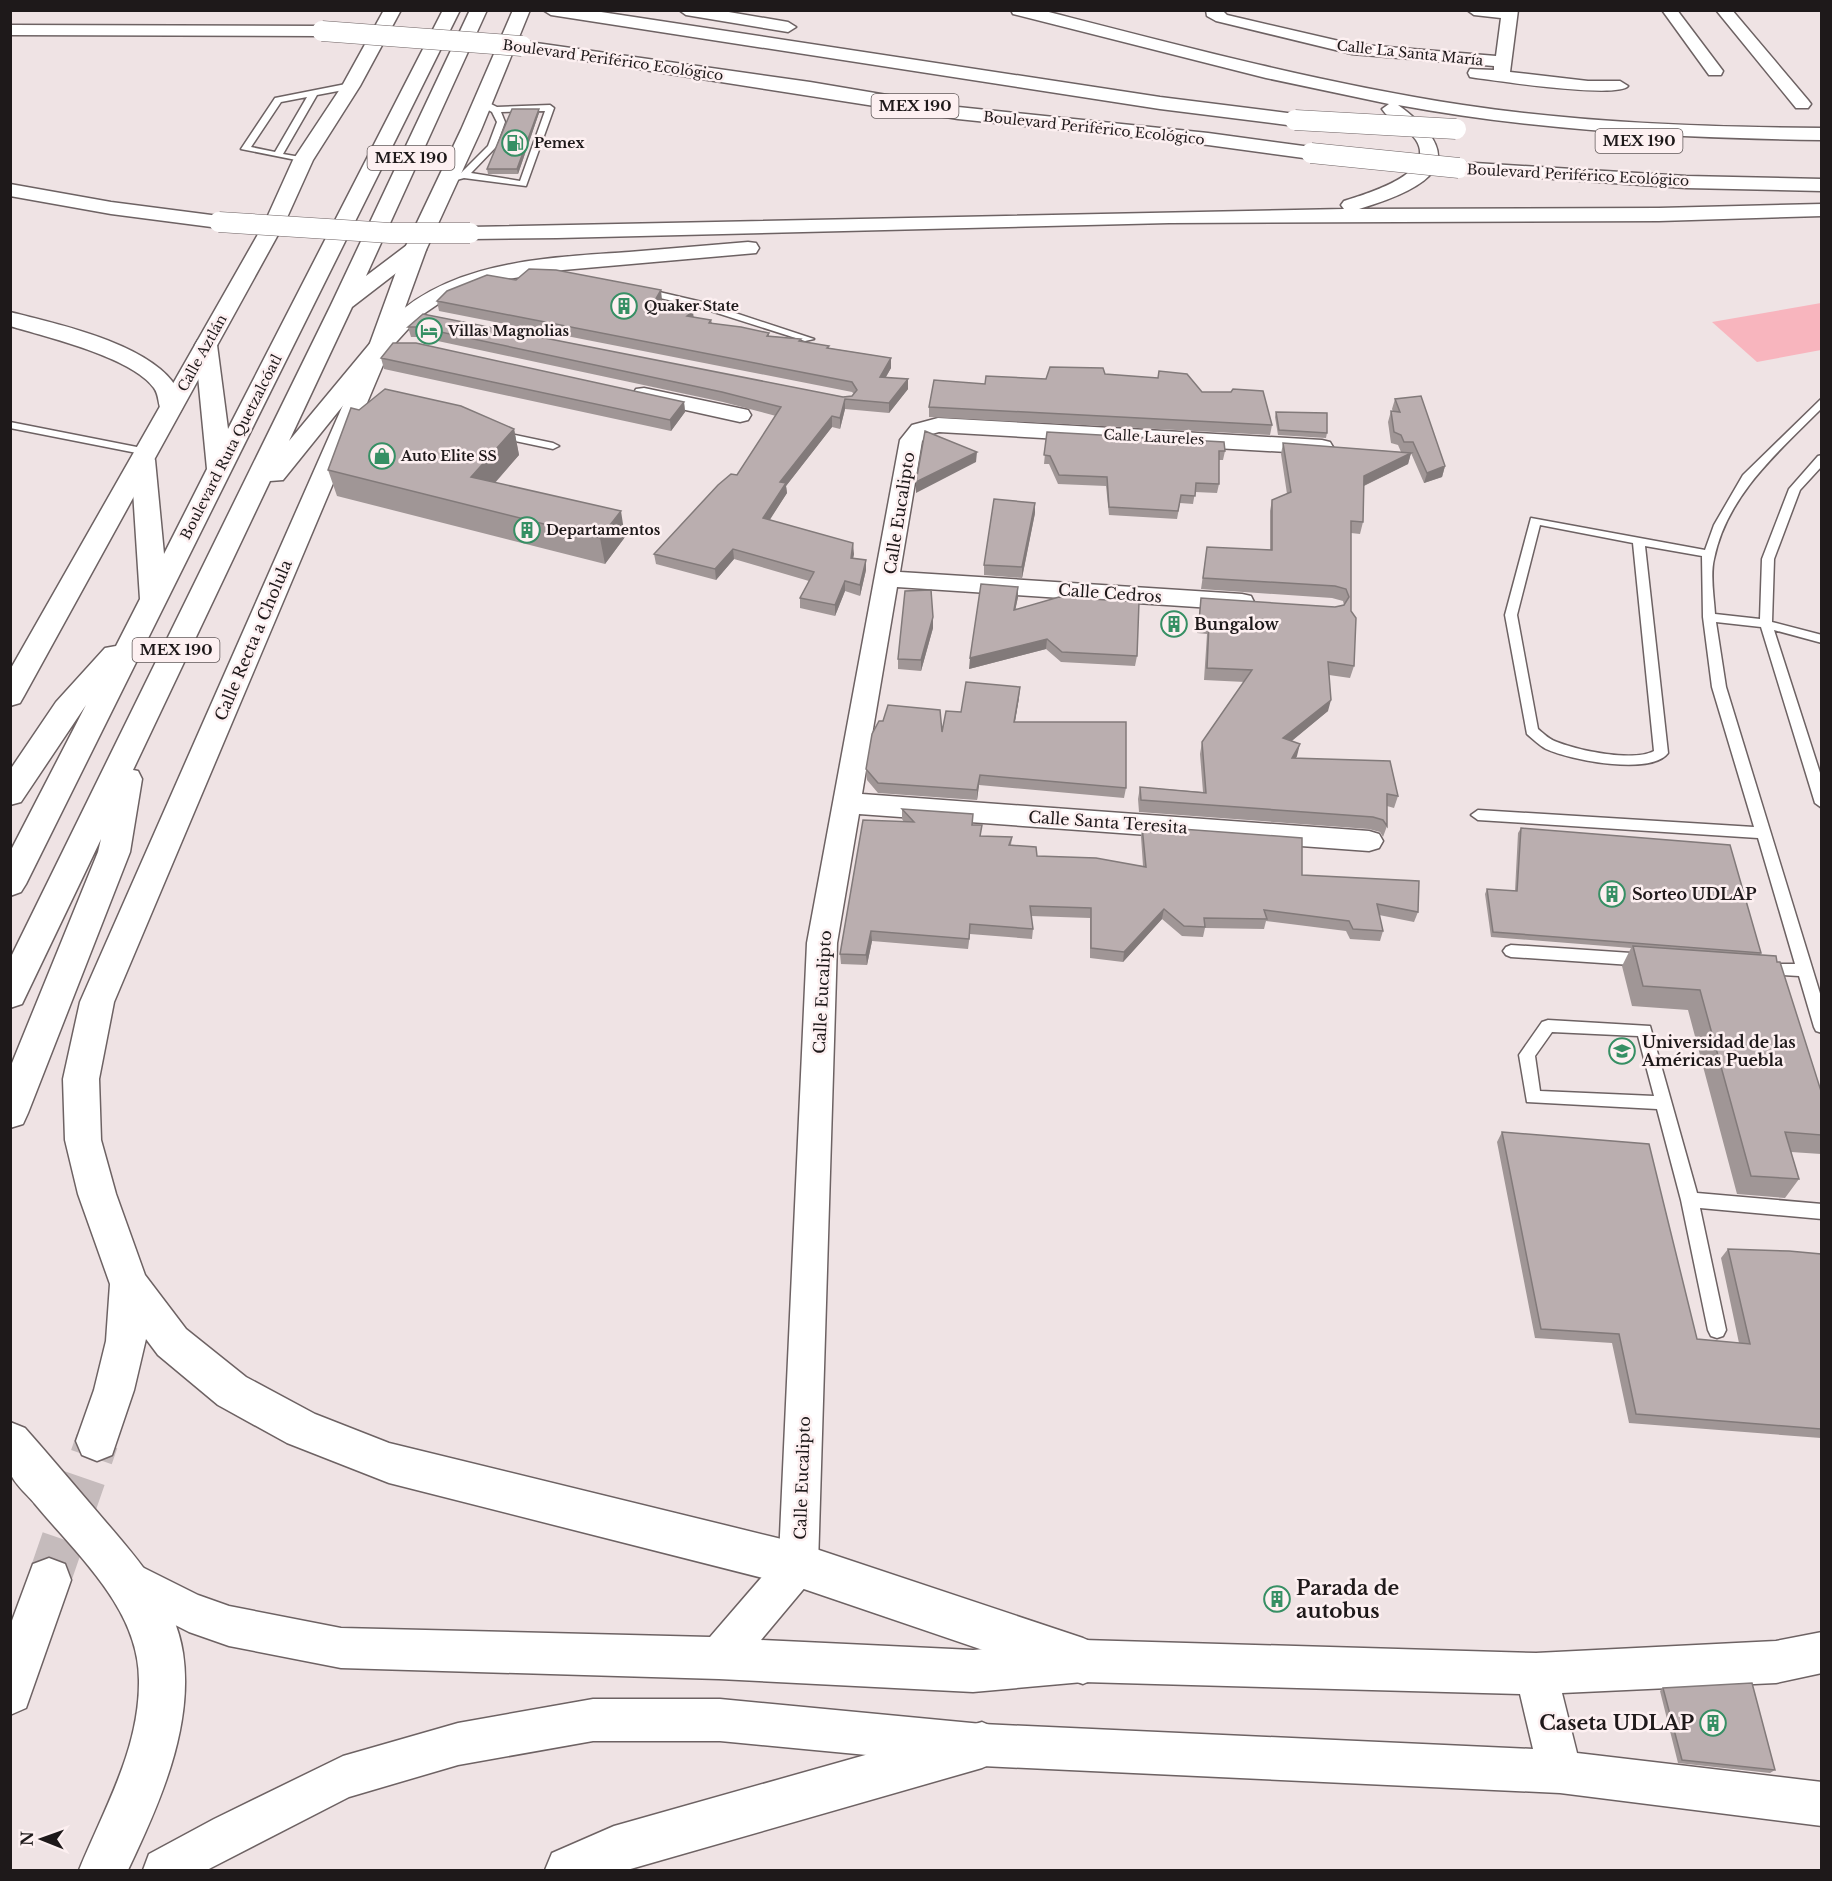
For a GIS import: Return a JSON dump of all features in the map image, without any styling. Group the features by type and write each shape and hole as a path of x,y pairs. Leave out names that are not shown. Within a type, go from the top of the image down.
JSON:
{"main road":[{"name":"Calle Aztlán","path":"10,696 275,222 303,160 351,86 393,10"},
{"name":"Boulevard Ruta Quetzalcóatl","path":"10,884 452,10"},
{"name":"MEX 190","path":"10,996 342,305 479,10"},
{"name":"Calle Recta a Cholula","path":"129,1284 97,1194 83,1140 81,1079 97,1002 362,403 415,250 484,131 489,106 522,10"},
{"path":"1019,10 1331,86 1451,108 1567,123 1658,129 1821,134"},
{"path":"1057,10 1124,36"},
{"name":"Boulevard Periférico Ecológico","path":"556,11 1160,103 1295,120 1590,139 1821,148"},
{"name":"Boulevard Periférico Ecológico","path":"10,30 322,31 522,46 788,85 958,113 1208,139 1311,153 1459,168 1686,182 1821,185"},
{"path":"1293,215 1340,207 1400,189 1416,178 1428,162 1427,145 1410,121 1376,101 1331,86"},
{"name":"Boulevard Periférico Ecológico","path":"10,190 122,209 219,222 390,233 1293,215 1601,215 1821,210"},
{"path":"240,516 409,314 441,294 500,273 542,266 768,247 1078,226 1169,217"},
{"path":"342,305 415,250"},
{"path":"10,319 135,361 162,382 170,393 171,408"},
{"path":"206,345 220,469"},
{"path":"145,456 154,601"},
{"path":"10,794 66,709 109,660 136,635"},
{"path":"10,1113 114,852 135,735"},
{"path":"97,1440 114,1390 126,1341 129,1284"},
{"path":"129,1284 172,1342 231,1391 302,1429 389,1463 798,1565 1083,1660"},
{"path":"10,1442 125,1578 152,1623 160,1672 160,1704 155,1740 128,1820 103,1870"},
{"path":"10,1692 49,1580"},
{"path":"569,1870 614,1850 982,1745"}],"street":[{"path":"686,10 788,27"},
{"path":"1474,10 1510,13 1502,70"},
{"path":"1669,10 1715,71"},
{"path":"1723,10 1802,104"},
{"name":"Calle La Santa María","path":"1214,12 1222,18 1352,50 1502,70 1588,86 1620,86"},
{"path":"409,314 435,320"},
{"path":"380,346 410,345"},
{"path":"626,390 740,415"},
{"name":"Calle Laureles","path":"920,430 938,425 1341,448"},
{"name":"Calle Eucalipto","path":"798,1565 822,943 911,440 920,430"},
{"name":"Calle Cedros","path":"888,579 1262,604"},
{"name":"Calle Santa Teresita","path":"847,803 1369,841"},
{"path":"719,1658 798,1565"},
{"path":"125,1578 189,1612 219,1622 341,1648 719,1658 973,1671 1083,1660 1536,1674 1776,1662 1821,1652"},
{"path":"1536,1674 1560,1772"},
{"path":"165,1870 229,1834 343,1777 458,1744 593,1720 720,1720 982,1745 1560,1772 1821,1804"}],"lane":[{"path":"303,160 245,149 278,100 351,86"},
{"path":"278,155 315,93"},
{"path":"457,177 523,184 550,108 489,106"},
{"path":"500,273 571,275"},
{"path":"634,289 698,304 809,339"},
{"path":"1821,401 1747,477 1720,525 1707,560 1709,617 1719,687 1821,1027"},
{"path":"10,425 145,456"},
{"path":"484,431 553,446"},
{"path":"1821,458 1795,489 1768,559 1766,624 1821,803"},
{"path":"1639,541 1661,753 1648,760 1592,757 1550,745 1532,730 1511,615 1535,520 1709,554"},
{"path":"1709,617 1766,624 1821,639"},
{"path":"1478,815 1764,833"},
{"path":"1511,951 1666,961"},
{"path":"1747,967 1805,970"},
{"path":"1664,1103 1533,1097 1527,1055 1548,1026 1644,1030 1664,1103 1690,1200 1717,1330"},
{"path":"1690,1200 1821,1212"}],"shaded area":[{"path":"1821,303 1821,350 1757,362 1712,322"}],"building":[{"name":"Pemex","path":"512,109 539,109 517,169 487,169"},
{"path":"529,269 556,270 661,290 654,302 693,311 687,316 711,320 709,323 769,333 767,336 801,339 799,341 829,346 827,348 891,358 880,377 908,379 889,403 845,399 840,418 832,416 780,482 786,483 763,518 853,543 851,558 866,560 860,585 845,581 835,605 800,598 814,572 733,549 715,569 654,554 718,485 731,474 737,475 781,407 722,392 417,327 408,327 423,314 843,397 852,396 857,390 852,382 437,301 447,291 487,275 516,280"},
{"path":"393,343 416,343 684,402 670,420 381,358"},
{"path":"1050,367 1103,368 1105,374 1158,378 1159,371 1187,374 1202,392 1231,392 1233,389 1263,391 1272,425 929,407 934,380 985,384 986,376 1046,379"},
{"path":"385,389 461,406 514,429 471,477 621,511 600,538 328,470 351,408 359,410"},
{"path":"1421,396 1445,466 1427,473 1413,442 1404,442 1401,435 1394,432 1391,411 1400,412 1395,399"},
{"path":"1276,412 1327,413 1327,433 1279,430"},
{"path":"925,431 977,452 916,482"},
{"path":"1047,432 1224,442 1225,451 1219,451 1219,484 1196,483 1195,496 1181,495 1178,511 1109,507 1107,477 1059,475 1050,456 1044,455"},
{"path":"1283,443 1411,453 1364,476 1363,522 1351,521 1351,611 1356,618 1354,666 1328,662 1331,700 1283,738 1300,744 1292,758 1390,761 1398,796 1387,794 1387,826 1383,820 1373,817 1141,800 1140,787 1206,793 1202,742 1252,670 1207,668 1209,623 1199,622 1201,598 1335,607 1344,605 1349,597 1346,589 1335,586 1203,578 1207,547 1272,550 1272,500 1291,492"},
{"path":"994,499 1035,503 1022,567 984,565"},
{"path":"981,584 1018,587 1014,610 1059,597 1139,602 1137,656 1062,652 1047,639 970,658"},
{"path":"931,590 933,617 921,660 898,659 905,591"},
{"path":"966,682 1020,687 1014,722 1126,722 1126,788 980,775 977,790 878,783 866,769 872,734 879,721 883,721 888,705 940,710 942,732 946,711 961,712"},
{"path":"902,809 973,814 972,825 982,825 980,836 1012,837 1009,845 1036,847 1037,856 1096,858 1146,867 1142,826 1302,838 1302,875 1419,881 1418,912 1377,904 1383,931 1353,929 1349,921 1264,910 1267,919 1204,918 1205,927 1184,926 1164,909 1124,952 1091,948 1091,908 1030,906 1033,929 970,924 969,939 871,931 866,955 840,954 863,820 914,822"},
{"name":"Sorteo UDLAP","path":"1521,828 1730,845 1761,953 1493,932 1487,889 1517,891"},
{"path":"1633,946 1776,956 1777,962 1780,962 1821,1091 1821,1135 1785,1132 1799,1179 1751,1176 1700,990 1643,986"},
{"path":"1502,1132 1649,1144 1697,1339 1750,1344 1728,1249 1821,1254 1821,1429 1636,1414 1619,1334 1541,1329"},
{"name":"Caseta UDLAP","path":"1752,1683 1775,1770 1682,1760 1663,1688"}],"tunnel":[{"path":"49,1580 97,1441"}],"place":[{"name":"Pemex","path":"515,143"},
{"name":"Quaker State","path":"624,306"},
{"name":"Villas Magnolias","path":"429,331"},
{"name":"Auto Elite SS","path":"382,456"},
{"name":"Departamentos","path":"527,530"},
{"name":"Bungalow","path":"1174,624"},
{"name":"Sorteo UDLAP","path":"1612,894"},
{"name":"Universidad de las Américas Puebla","path":"1622,1051"},
{"name":"Parada de autobus","path":"1277,1599"},
{"name":"Caseta UDLAP","path":"1713,1723"}]}
